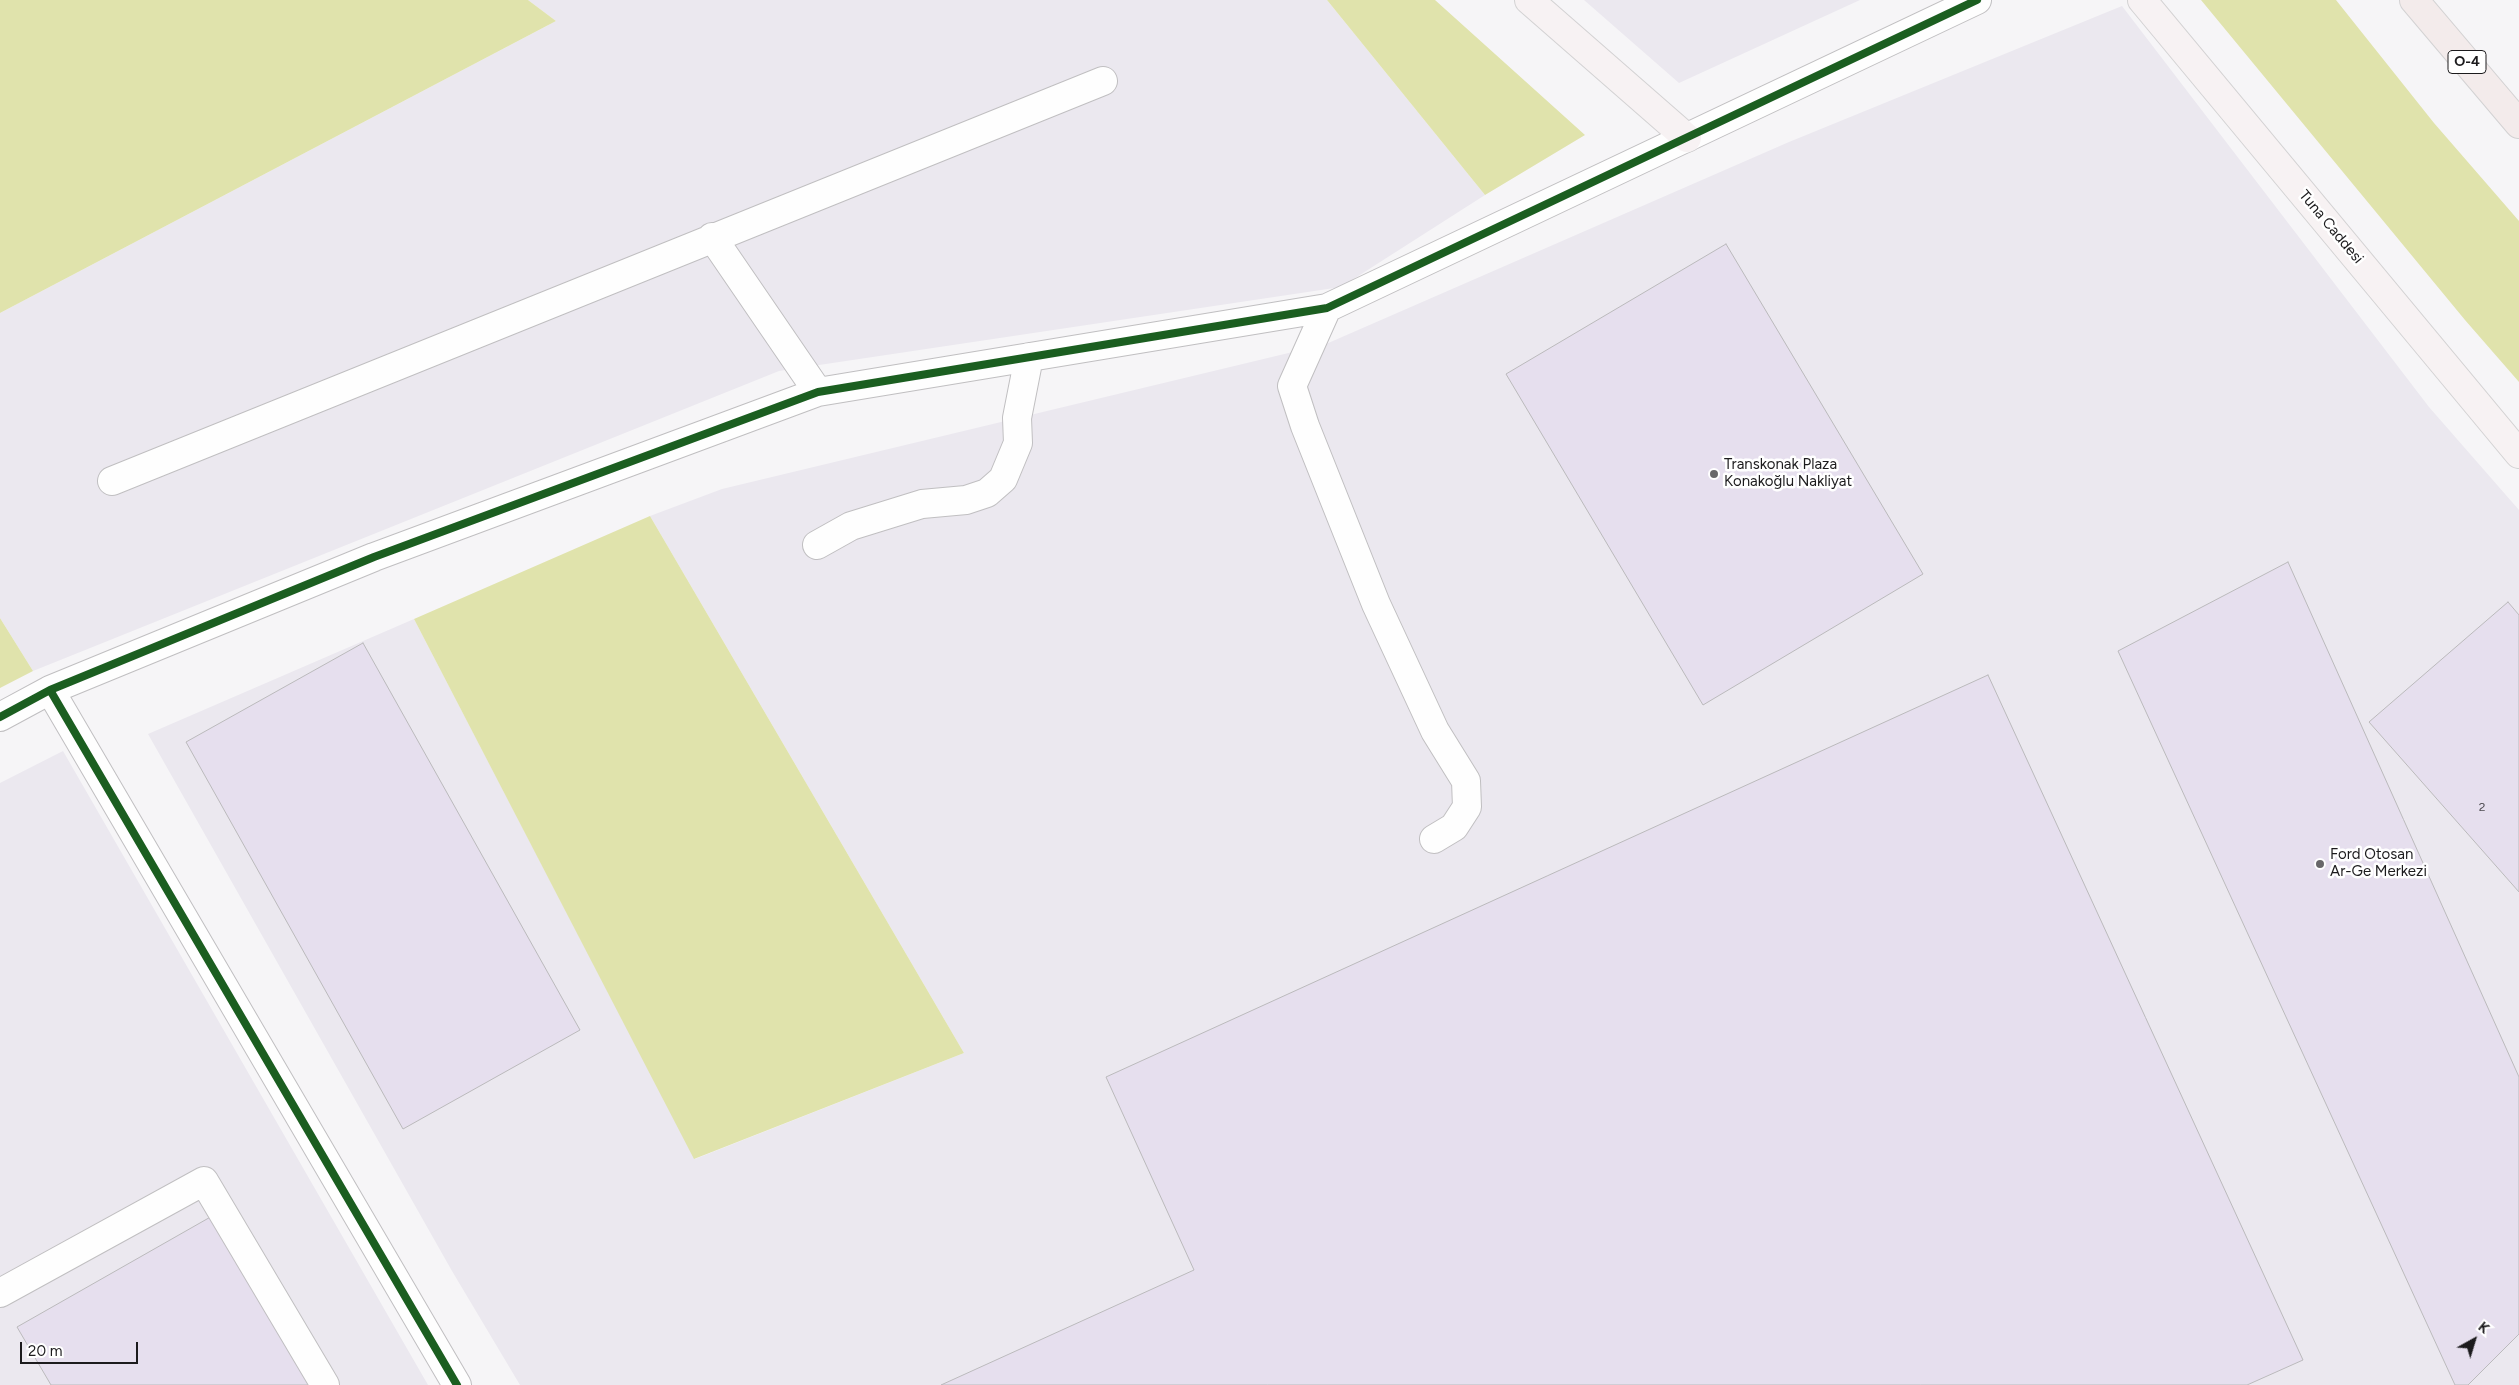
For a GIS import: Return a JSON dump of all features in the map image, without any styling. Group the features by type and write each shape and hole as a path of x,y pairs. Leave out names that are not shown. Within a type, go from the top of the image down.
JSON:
{"highway":[{"name":"O-4","path":"2414,0 2519,124"}],"main road":[{"path":"1530,0 1687,138"},
{"name":"Tuna Caddesi","path":"2142,0 2519,454"}],"street":[{"path":"0,716 50,690 374,557 818,392 1327,308 1977,0"},
{"path":"112,481 712,237 1103,81"},
{"path":"712,237 818,392"},
{"path":"1327,308 1292,386 1305,426 1376,604 1435,731 1466,781 1467,807 1454,827 1434,839"},
{"path":"817,545 851,526 922,504 966,500 987,493 1004,479 1018,442 1017,418 1029,357"},
{"path":"50,690 457,1385"},
{"path":"0,1293 204,1181 325,1385"}],"shaded area":[{"path":"528,0 1327,0 1485,195 1341,287 779,371 33,671 0,618 0,313 556,21"},
{"path":"1584,0 1860,0 1679,83"},
{"path":"2122,6 2429,407 2519,510 2519,1385 520,1385 452,1271 148,734 414,619 695,1159 964,1053 650,516 722,489 1326,344 1789,142"},
{"path":"63,751 428,1385 0,1385 0,783"}],"green space":[{"path":"0,0 528,0 556,21 0,313"},
{"path":"1327,0 1435,0 1585,135 1485,195"},
{"path":"2201,0 2336,0 2434,123 2519,221 2519,382 2465,320"},
{"path":"650,516 964,1053 694,1159 414,619"},
{"path":"0,618 33,671 0,688"}],"building":[{"name":"Transkonak Plaza Konakoğlu Nakliyat","path":"1726,244 1923,574 1703,705 1506,374"},
{"name":"Ford Otosan Ar-Ge Merkezi","path":"2288,562 2519,1077 2519,1334 2468,1385 2455,1385 2118,651"},
{"name":"Ford Otosan Ar-Ge Merkezi","path":"2508,602 2519,615 2519,892 2369,722"},
{"path":"363,643 580,1030 403,1129 186,742"},
{"path":"1988,675 2303,1360 2247,1385 941,1385 1194,1270 1106,1077"},
{"path":"214,1215 311,1385 51,1385 17,1327"}],"cycle path":[{"path":"50,690 374,557 818,392 1327,308 1977,0"},
{"path":"0,717 50,690 457,1385"}],"place":[{"name":"Transkonak Plaza Konakoğlu Nakliyat","path":"1714,474"},
{"name":"Ford Otosan Ar-Ge Merkezi","path":"2320,864"}]}
